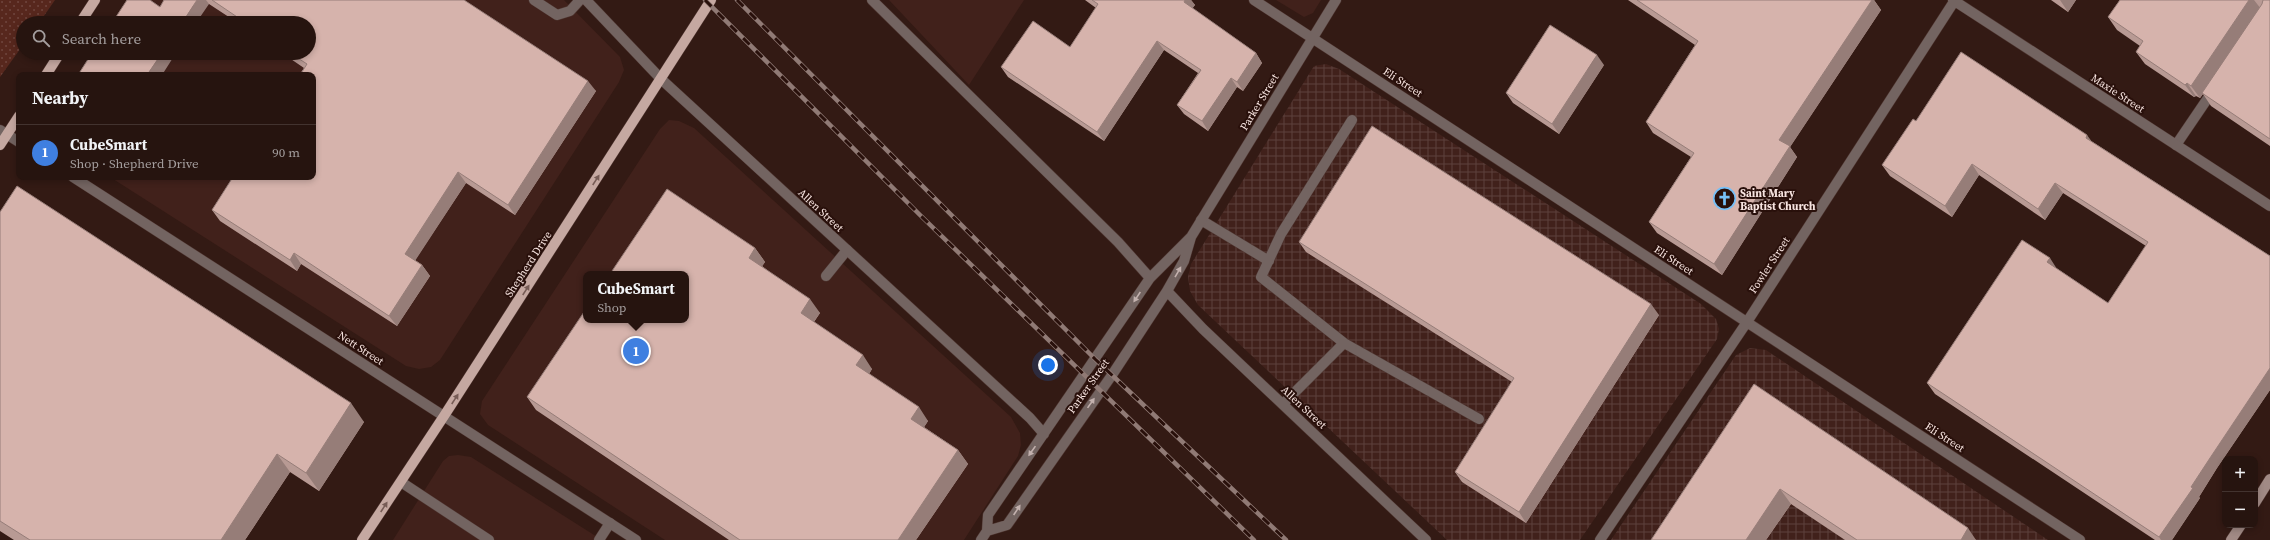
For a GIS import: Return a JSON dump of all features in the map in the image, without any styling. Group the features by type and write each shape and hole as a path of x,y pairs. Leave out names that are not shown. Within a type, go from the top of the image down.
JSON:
{"main road":[{"path":"85,16 95,0"},
{"name":"Shepherd Drive","path":"362,540 444,416 711,0"},
{"path":"48,72 56,60"},
{"path":"0,145 3,132 16,119"}],"street":[{"path":"534,0 557,15 570,11 580,0"},
{"name":"Allen Street","path":"586,0 661,78 1044,434"},
{"path":"872,0 1118,242 1150,278"},
{"name":"Eli Street","path":"1254,0 2080,540"},
{"name":"Parker Street","path":"984,536 1007,525 1167,291 1184,261 1191,237 1336,0"},
{"name":"Maxie Street","path":"1954,0 2270,206"},
{"name":"Fowler Street","path":"1600,540 1747,322 1954,0"},
{"path":"2176,145 2219,81"},
{"path":"1352,120 1281,234 1261,277 1344,343 1479,419"},
{"path":"3,132 16,140"},
{"name":"Nett Street","path":"78,180 636,540"},
{"path":"1201,220 1269,262"},
{"name":"Parker Street","path":"984,536 988,515 1150,278 1191,237"},
{"path":"826,276 847,250"},
{"name":"Allen Street","path":"1167,291 1203,329 1426,540"},
{"path":"1283,404 1344,343"},
{"path":"2258,497 2270,479"},
{"path":"401,482 489,540"},
{"path":"599,540 610,523"},
{"path":"2231,540 2239,528"}],"shaded area":[{"path":"0,0 55,0 44,16 16,16 16,55 0,77"},
{"path":"131,0 564,0 620,57 624,70 619,82 440,360 431,367 419,369 406,366 115,180 316,180 316,72 84,72 92,60 316,60 316,16 121,16"},
{"path":"889,0 1024,0 969,85"},
{"path":"1276,0 1321,0 1313,13 1304,17"},
{"path":"1326,64 1339,69 1701,304 1716,319 1719,329 1717,339 1580,540 1447,540 1198,305 1190,291 1188,277 1191,264 1314,66"},
{"path":"669,120 679,121 694,128 1011,417 1020,433 1021,445 1018,456 964,540 665,540 488,425 480,414 482,401 660,129"},
{"path":"1750,348 1766,350 2048,540 1611,540 1736,355"},
{"path":"458,455 471,457 602,540 393,540 443,461 449,456"}],"building":[{"path":"127,0 150,0 160,7 164,0 197,0 187,16 117,16"},
{"path":"212,0 464,0 588,81 508,205 458,172 405,254 422,265 389,316 294,253 290,260 212,210 231,180 316,180 316,72 302,72 307,64 301,60 316,60 316,16 236,16"},
{"path":"1092,0 1185,0 1184,2 1256,53 1237,82 1231,78 1202,121 1177,105 1201,70 1157,41 1097,132 1001,67 1033,21 1070,47 1098,4"},
{"path":"1637,0 1872,0 1779,140 1790,146 1714,264 1649,222 1694,153 1646,122 1698,41"},
{"path":"2120,0 2249,0 2191,86 2187,83 2185,85 2136,52 2143,41 2108,17"},
{"path":"2263,0 2270,0 2270,139 2202,93 2262,4"},
{"path":"1550,25 1597,55 1552,124 1506,93"},
{"path":"1961,52 2087,135 2086,138 2270,256 2270,368 2191,487 2193,488 2159,537 1927,383 2022,240 2050,258 2047,262 2108,303 2148,242 2055,183 2038,209 1972,164 1945,206 1882,165 1913,119 1916,121"},
{"path":"88,60 157,60 149,72 80,72"},
{"path":"1372,126 1651,304 1519,512 1455,472 1514,378 1299,242"},
{"path":"17,186 351,403 306,473 277,454 221,540 30,540 0,521 0,212"},
{"path":"667,189 755,248 749,258 810,299 801,313 863,355 856,365 919,407 911,419 958,450 898,540 740,540 527,397 583,313 583,323 689,323 689,271 612,271"},
{"path":"1754,384 1968,528 1961,540 1857,540 1780,489 1746,540 1651,540"}],"railway":[{"path":"705,0 920,215 1254,540"},
{"path":"737,0 1095,359 1286,540"}],"place":[{"name":"Saint Mary Baptist Church","path":"1725,199"},
{"name":"CubeSmart","path":"636,351"}]}
